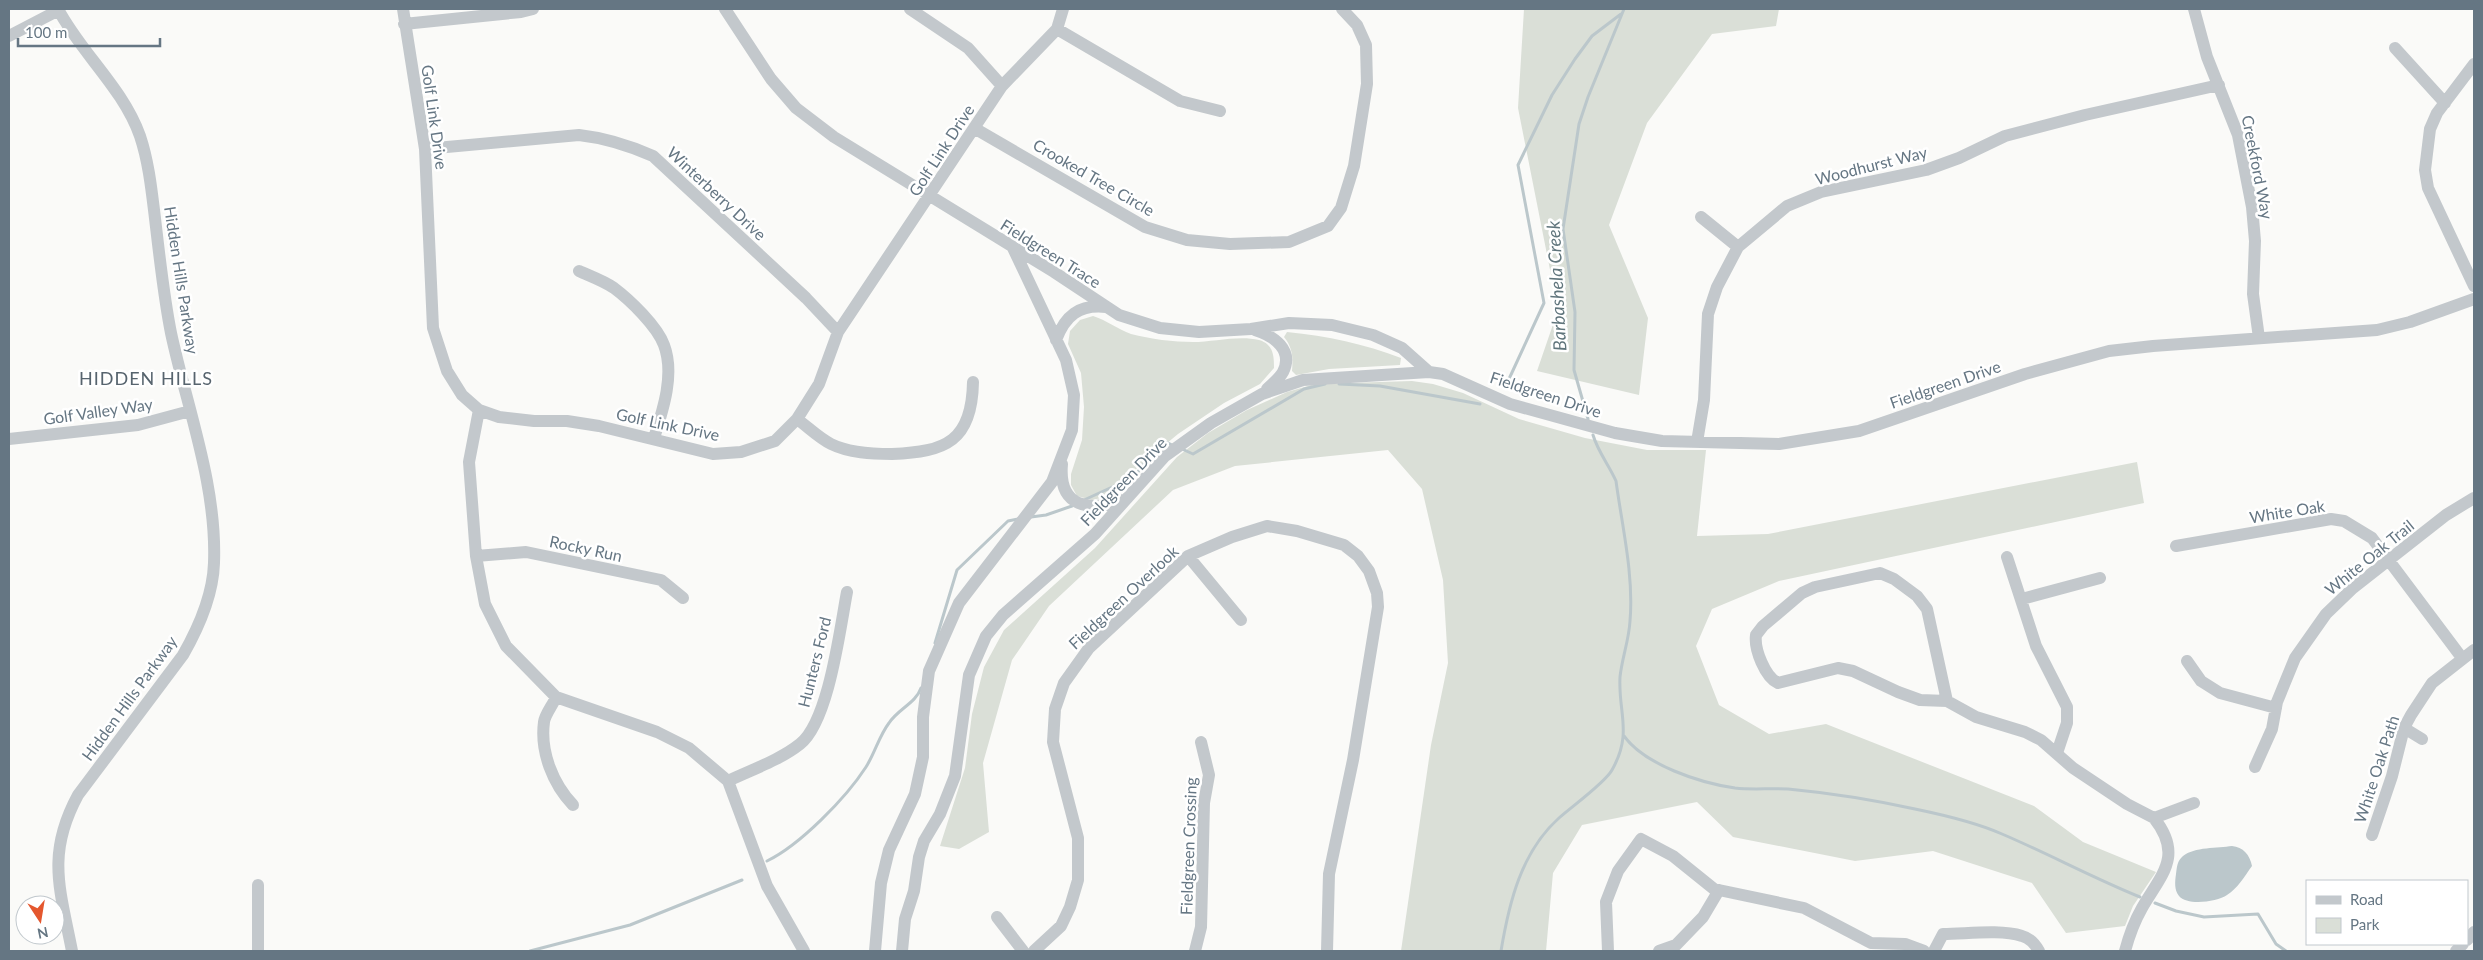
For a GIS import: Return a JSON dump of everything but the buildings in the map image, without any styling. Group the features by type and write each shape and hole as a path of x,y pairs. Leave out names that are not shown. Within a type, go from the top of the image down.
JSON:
{"street":[{"name":"Golf Link Drive","path":"403,9 425,150 433,328 447,371 462,395 479,410 499,417 534,421 567,421 654,438 713,454 741,452 775,441 797,419 819,384 838,332 1002,86 1057,29 1063,9"},
{"path":"404,24 521,12 533,9"},
{"name":"Fieldgreen Trace","path":"725,9 770,78 796,108 834,138 1014,248 1119,315 1160,328 1199,332 1251,329 1298,323 1332,325 1374,335 1402,348 1429,372"},
{"path":"910,9 968,48 1002,86"},
{"name":"Crooked Tree Circle","path":"974,128 1145,227 1187,240 1221,244 1289,242 1328,226 1341,208 1354,166 1367,84 1366,45 1357,26 1342,9"},
{"name":"Creekford Way","path":"2194,9 2207,57 2238,135 2252,207 2255,241 2253,294 2259,338"},
{"path":"9,36 59,10"},
{"name":"Hidden Hills Parkway","path":"59,10 130,115 140,136 148,168 171,332 207,487 215,534 214,565 208,601 194,635 183,655 78,795 66,817 57,855 58,872 72,951"},
{"path":"1057,29 1180,101 1220,111"},
{"path":"2395,48 2445,103"},
{"path":"2474,64 2445,103 2430,129 2426,153 2425,180 2474,286"},
{"name":"Woodhurst Way","path":"1697,442 1704,400 1708,314 1717,287 1738,247 1787,206 1821,192 1926,170 1959,158 2005,136 2084,115 2219,85"},
{"name":"Winterberry Drive","path":"425,150 579,135 599,137 627,144 653,156 806,298 838,332"},
{"path":"1701,218 1738,247"},
{"path":"875,951 881,883 888,850 915,794 923,757 923,717 929,671 959,603 1052,482 1072,430 1074,395 1066,360 1014,248"},
{"path":"580,271 614,288 652,324 664,345 668,368 663,408 654,438"},
{"name":"Fieldgreen Drive","path":"902,951 905,919 914,891 919,857 924,842 940,814 955,776 966,689 978,650 1003,615 1090,539 1124,499 1165,456 1188,439 1262,394 1303,380 1429,372 1443,374 1510,404 1615,433 1653,439 1725,444 1779,444 1859,431 2025,374 2109,351 2377,330 2410,322 2474,299"},
{"path":"1056,340 1060,328 1073,313 1094,306 1108,308"},
{"path":"1251,329 1269,334 1281,344 1285,354 1283,373 1262,394"},
{"path":"797,419 831,444 850,451 878,454 934,450 962,431 973,406 973,382"},
{"path":"479,410 469,462 476,556 485,604 506,646 556,697 657,732 689,748 728,781 767,886 804,951"},
{"name":"Golf Valley Way","path":"9,439 138,425 190,411"},
{"path":"1063,457 1062,482 1068,495 1075,502 1086,506 1100,506 1124,499"},
{"name":"White Oak Trail","path":"2255,767 2272,729 2276,708 2295,658 2326,614 2338,601 2388,560 2446,515 2474,498"},
{"name":"White Oak","path":"2176,546 2332,519 2344,521 2372,538 2462,658"},
{"name":"Fieldgreen Overlook","path":"1034,951 1061,926 1070,907 1080,866 1078,838 1053,742 1055,710 1064,682 1089,648 1188,556 1232,537 1267,526 1297,531 1344,545 1358,556 1374,580 1378,608 1353,760 1329,874 1327,951"},
{"name":"Rocky Run","path":"476,556 526,552 661,580 683,598"},
{"path":"1188,556 1241,620"},
{"path":"2007,557 2042,660 2067,707 2067,723 2057,753"},
{"path":"1947,701 1927,609 1917,596 1894,579 1880,573 1815,587 1802,593 1763,626 1756,635 1755,640 1760,656 1770,677 1778,683 1838,668 1853,671 1920,700 1947,701 1976,717 2026,732 2057,753 2073,768 2154,818 2165,838 2169,855 2165,874 2142,908 2129,936 2125,951"},
{"path":"2022,599 2100,578"},
{"name":"Hunters Ford","path":"728,781 801,744 815,722 825,697 847,592"},
{"name":"White Oak Path","path":"2372,835 2392,776 2404,728 2432,683 2474,650"},
{"path":"2187,661 2201,681 2220,692 2276,708"},
{"path":"556,697 544,721 545,752 560,791 573,805"},
{"path":"2404,728 2422,739"},
{"name":"Fieldgreen Crossing","path":"1195,951 1201,927 1204,803 1209,775 1201,742"},
{"path":"2154,818 2194,803"},
{"path":"1608,951 1606,902 1618,871 1641,839 1673,856 1714,889 1804,908 1871,947 1905,944 1924,951"},
{"path":"258,885 258,951"},
{"path":"1659,951 1676,945 1702,917 1719,890"},
{"path":"997,917 1023,951"},
{"path":"1934,951 1943,934 1976,933 2023,936 2034,943 2038,951"}],"green space":[{"path":"1524,9 1779,9 1776,26 1712,34 1647,123 1609,225 1648,318 1639,395 1537,371 1558,310 1518,108"},
{"path":"1093,316 1131,334 1154,339 1193,342 1235,338 1259,340 1270,347 1274,359 1274,368 1260,384 1224,403 1178,434 1137,468 1121,489 1110,496 1092,500 1077,496 1071,485 1071,474 1082,440 1084,407 1081,373 1068,344 1070,331 1080,320"},
{"path":"1287,332 1331,338 1373,349 1401,358 1400,365 1329,369 1296,375 1292,371 1291,349 1284,337"},
{"path":"1412,381 1433,384 1463,393 1519,419 1585,438 1647,450 1706,450 1697,536 1768,534 2137,462 2144,503 1779,581 1712,609 1696,646 1719,705 1769,734 1826,724 2034,806 2083,842 2156,872 2133,906 2125,926 2066,933 2032,883 1933,851 1855,861 1733,837 1697,802 1582,825 1553,873 1546,951 1401,951 1431,745 1448,663 1443,580 1422,489 1388,450 1235,466 1173,490 1049,606 1012,660 983,763 989,832 959,849 940,846 965,768 972,714 984,667 1004,630 1095,548 1177,457 1208,433 1247,410 1287,392 1315,384"}],"shaded area":[{"path":"2232,846 2245,852 2250,858 2252,866 2234,889 2216,900 2202,902 2188,901 2177,894 2175,880 2178,864 2183,856 2200,849"}],"waterway":[{"name":"Barbashela Creek","path":"1588,419 1574,370 1575,312 1563,229 1579,124 1624,9"},
{"path":"1509,379 1544,303 1518,165 1552,95 1575,59 1592,36 1621,14"},
{"path":"1182,449 1193,454 1304,389 1325,384"},
{"path":"1339,384 1380,386 1480,404"},
{"name":"Barbashela Creek","path":"1501,951 1513,897 1526,862 1535,846 1559,818 1608,775 1612,770 1622,745 1623,723 1620,677 1630,621 1629,568 1616,481 1593,435"},
{"path":"1084,500 1134,477 1147,460 1166,442 1172,445"},
{"path":"1031,517 1046,515 1072,506"},
{"path":"935,643 957,570 1008,521 1018,519"},
{"path":"767,861 794,844 847,793 866,767 882,733 889,723 915,698 921,688"},
{"path":"1624,736 1645,756 1659,764 1690,777 1721,786 1748,789 1788,789 1852,797 1926,811 1970,822 1992,830 2140,897"},
{"path":"530,951 630,925 742,880"},
{"path":"2155,903 2176,911 2204,917 2258,914 2276,944 2286,951"}],"district":[{"name":"HIDDEN HILLS","path":"146,378"}]}
